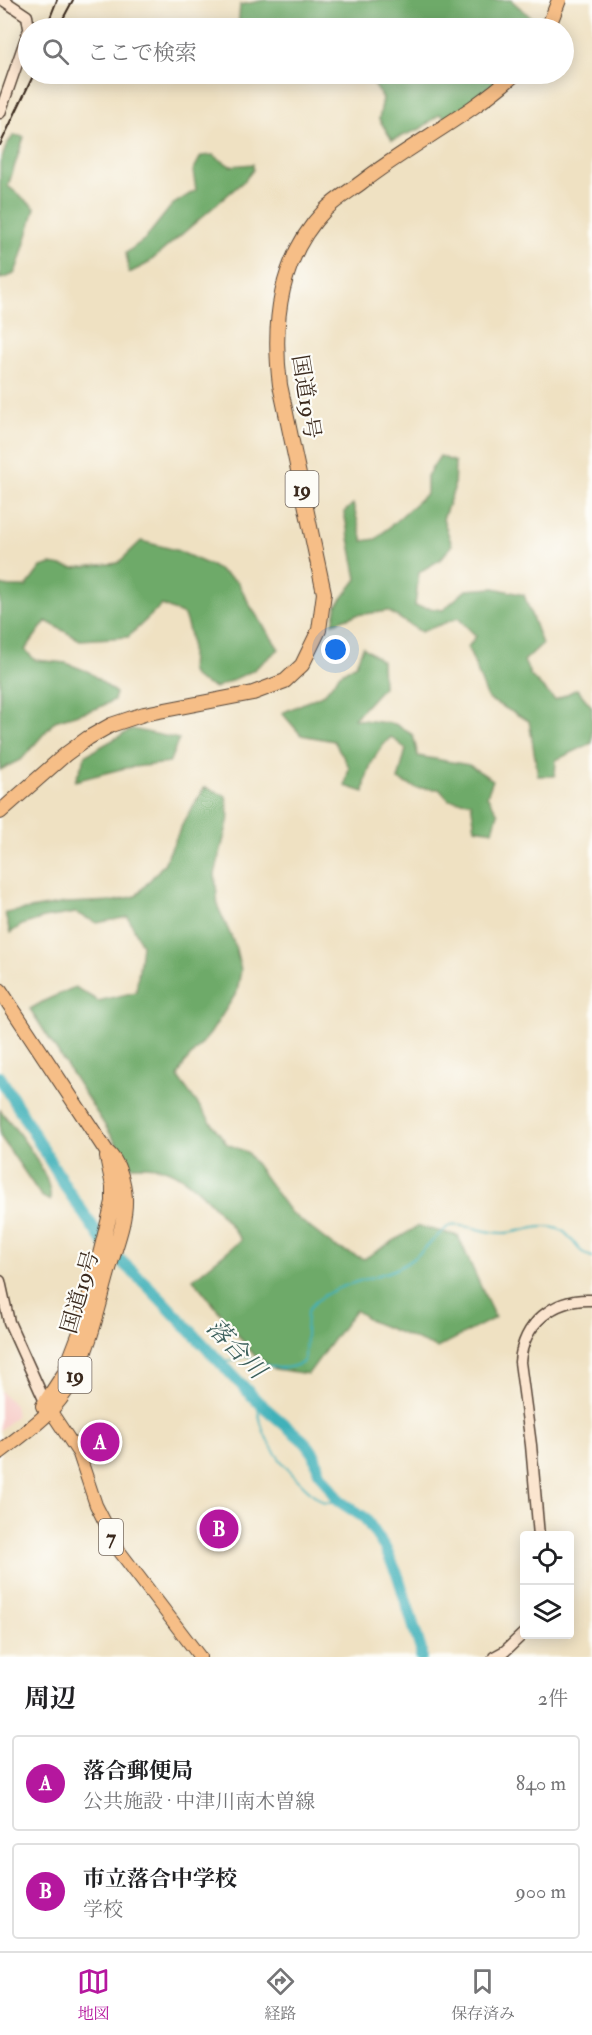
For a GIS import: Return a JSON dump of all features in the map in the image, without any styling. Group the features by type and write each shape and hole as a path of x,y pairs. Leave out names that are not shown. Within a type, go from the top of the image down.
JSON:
{"highway":[{"path":"552,18 558,0"},
{"name":"国道19号","path":"0,812 66,754 111,725 144,714 253,693 285,681 302,665 319,630 324,593 277,362 277,320 285,280 307,233 327,208 383,165 483,100 503,84"},
{"name":"国道19号","path":"0,990 107,1152 114,1158 125,1199 103,1268 84,1354 71,1383 48,1408 0,1452"},
{"name":"国道19号","path":"0,1440 48,1408"}],"main road":[{"name":"7","path":"48,1408 79,1454 96,1505 120,1552 200,1657"}],"street":[{"path":"3,0 27,18"},
{"path":"0,113 18,61"},
{"path":"0,1281 9,1322 48,1408"},
{"path":"539,1531 531,1445 520,1362 521,1351 526,1335 534,1323 546,1312 574,1301 592,1300"},
{"path":"494,1657 506,1652 520,1638"}],"shaded area":[{"path":"0,1391 14,1405 16,1416 0,1430"}],"green space":[{"path":"265,0 511,0 532,18 239,18 240,5"},
{"path":"374,84 495,84 447,120 440,114 420,129 392,140 379,119 383,98"},
{"path":"14,135 24,137 8,186 35,208 16,270 14,274 0,279 0,163 7,144"},
{"path":"213,155 230,166 253,164 253,170 245,180 147,264 129,273 126,253 145,239 172,205 196,190 193,171 201,156"},
{"path":"440,456 455,462 454,489 443,519 452,545 440,560 419,572 415,606 443,610 466,590 494,588 524,595 542,644 524,661 531,676 555,700 577,689 592,707 592,743 556,760 555,776 538,776 529,721 488,699 468,647 476,636 458,618 421,632 388,611 356,615 333,623 337,605 357,579 344,512 353,504 363,541 376,539 427,493 427,476"},
{"path":"141,541 176,550 212,566 238,582 251,607 279,649 252,671 215,688 197,680 191,672 191,641 184,615 162,605 128,637 80,640 46,621 25,650 35,660 66,663 89,672 116,693 114,700 98,708 55,721 22,759 0,770 0,585 26,587 41,567 51,564 73,568 118,563"},
{"path":"363,647 382,661 383,687 354,719 395,724 413,735 418,756 469,765 493,780 487,796 498,813 493,831 475,828 471,802 449,800 439,789 416,788 398,780 406,749 391,737 372,762 364,792 345,786 349,767 334,741 301,735 282,713 324,694 340,674 356,664"},
{"path":"132,729 179,739 169,763 125,768 75,781 86,755"},
{"path":"205,787 226,796 229,818 215,874 218,907 235,945 241,970 237,992 210,1034 184,1064 178,1077 227,1144 247,1152 290,1212 335,1247 364,1259 418,1226 458,1236 495,1318 437,1348 373,1322 355,1310 308,1374 275,1369 254,1355 193,1279 241,1240 217,1209 186,1181 160,1168 131,1166 30,1009 75,987 98,1001 136,992 142,945 128,917 97,923 76,913 44,918 22,925 10,933 5,913 66,903 115,901 136,896 164,864 184,821"},
{"path":"0,1110 40,1166 50,1191 50,1201 41,1196 0,1136"}],"waterway":[{"name":"落合川","path":"0,1077 67,1189 108,1249 148,1286 257,1401 306,1443 314,1454 319,1472 339,1501 365,1518 385,1548 398,1576 421,1650 421,1657"},
{"path":"219,1361 235,1360 246,1355 273,1367 287,1368 302,1363 305,1357 307,1313 313,1304 334,1290 405,1264 449,1226 456,1225 505,1233 540,1227 554,1228 565,1233 582,1252 592,1257"},
{"path":"257,1401 264,1432 281,1461 307,1489 324,1503 339,1501"}],"railway":[{"path":"50,18 57,0"},
{"path":"63,18 73,0"},
{"path":"0,145 29,84"}],"place":[{"name":"落合郵便局","path":"100,1442"},
{"name":"市立落合中学校","path":"219,1529"}]}
